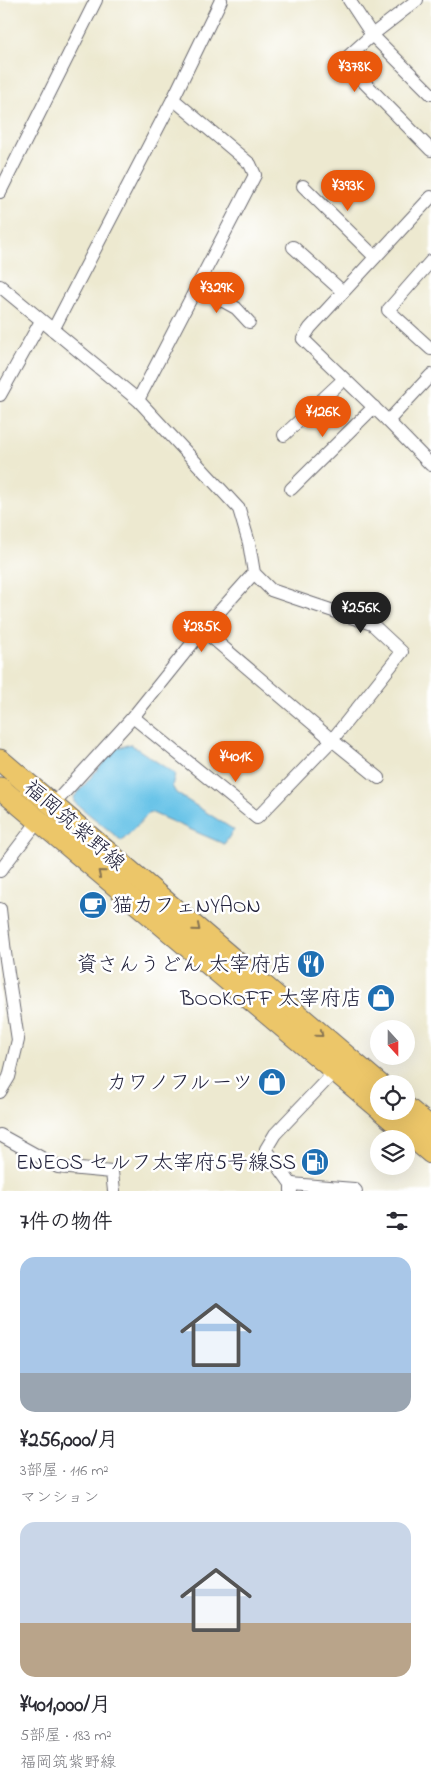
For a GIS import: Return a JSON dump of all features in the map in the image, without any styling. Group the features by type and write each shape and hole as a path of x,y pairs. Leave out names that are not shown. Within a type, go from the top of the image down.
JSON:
{"main road":[{"name":"福岡筑紫野線","path":"0,760 46,813 370,1100"},
{"name":"福岡筑紫野線","path":"0,788 46,813 370,1077"},
{"path":"415,1115 431,1128"},
{"path":"392,1120 431,1153"}],"street":[{"path":"0,192 96,0"},
{"path":"53,330 173,100 221,0"},
{"path":"348,0 372,35 431,94"},
{"path":"418,0 372,35 343,61 431,150"},
{"path":"138,400 255,175 250,164 173,100"},
{"path":"303,186 375,257"},
{"path":"431,197 310,328 303,339 431,465"},
{"path":"293,247 343,292"},
{"path":"431,261 388,310 431,349"},
{"path":"0,286 138,400 239,509 249,543 254,573 271,590 372,624 402,652 332,740 257,818 133,717"},
{"path":"198,287 236,308 250,322"},
{"path":"0,395 42,321"},
{"path":"388,421 431,375"},
{"path":"284,435 344,379"},
{"path":"291,489 374,408"},
{"path":"0,871 46,813 133,717 203,630 254,573"},
{"path":"203,630 332,740 380,778"},
{"path":"0,909 2,954 18,1040 10,1077 0,1092"},
{"path":"335,1071 275,1134 266,1149 291,1188 354,1189 356,1191"},
{"path":"0,1134 58,1167 112,1172 114,1191"}],"water":[{"path":"130,744 175,774 172,786 176,793 234,830 224,844 150,812 122,841 74,802 74,797 115,749"}],"place":[{"name":"猫カフェNYAON","path":"93,905"},
{"name":"資さんうどん 太宰府店","path":"311,964"},
{"name":"BOOKOFF 太宰府店","path":"381,998"},
{"name":"カワノフルーツ","path":"272,1082"},
{"name":"ENEOS セルフ太宰府5号線SS","path":"315,1162"}]}
